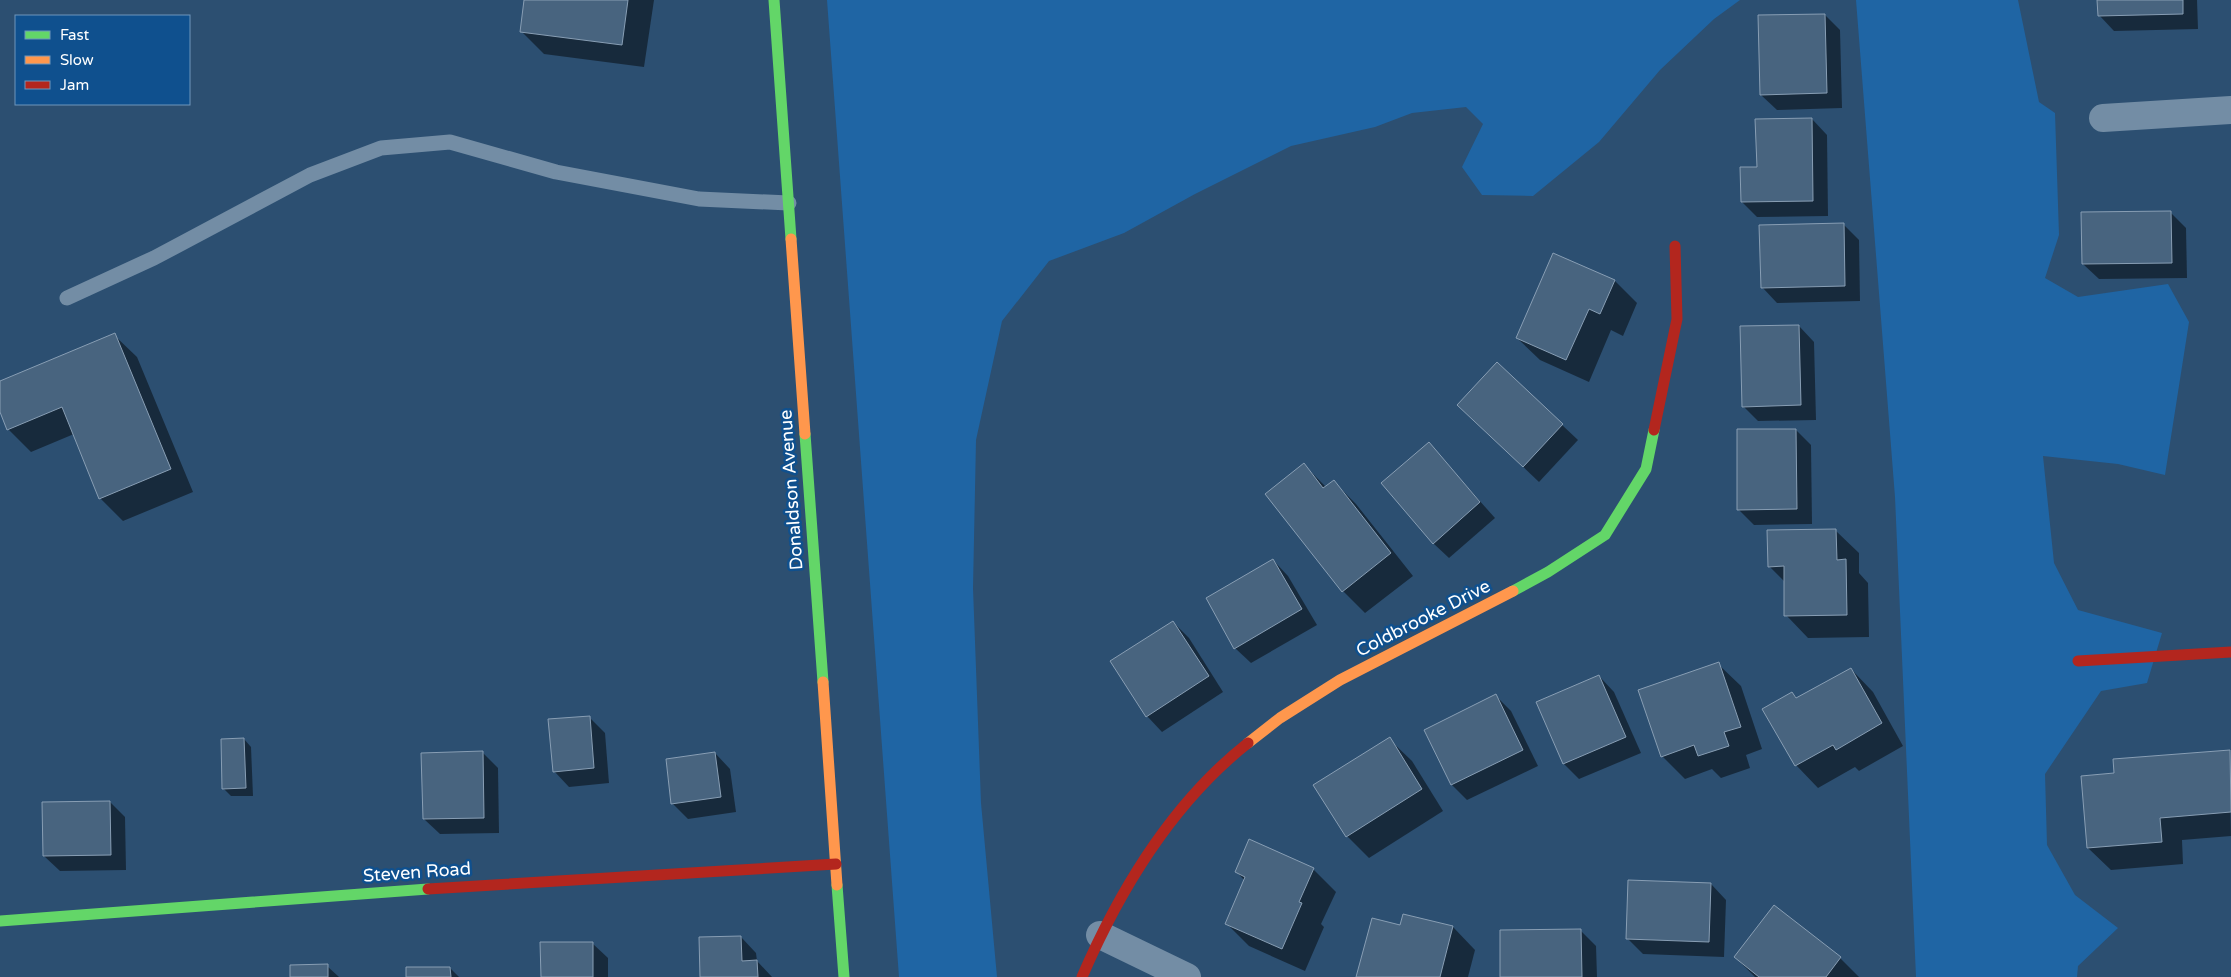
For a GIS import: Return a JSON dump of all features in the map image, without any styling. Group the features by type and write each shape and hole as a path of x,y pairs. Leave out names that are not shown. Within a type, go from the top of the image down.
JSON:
{"street":[{"name":"Donaldson Avenue","path":"774,0 844,977"},
{"path":"2103,118 2231,110"},
{"name":"Coldbrooke Drive","path":"1082,977 1100,934 1136,869 1183,807 1233,756 1280,718 1340,680 1464,618 1548,572 1605,535 1646,469 1677,318 1675,246"},
{"path":"2078,661 2231,652"},
{"name":"Steven Road","path":"0,922 315,896 836,864"},
{"path":"1100,934 1187,977"}],"lane":[{"path":"67,298 154,258 310,175 380,148 450,142 556,172 698,199 788,203"}],"shaded area":[{"path":"827,0 1740,0 1714,19 1660,70 1599,142 1533,196 1482,195 1462,167 1483,124 1466,107 1412,113 1375,127 1291,146 1195,194 1124,233 1049,261 1002,321 976,440 973,588 981,803 997,977 899,977"},
{"path":"1856,0 2018,0 2039,102 2055,113 2059,235 2045,278 2078,297 2168,284 2189,322 2165,475 2118,464 2043,456 2054,563 2078,610 2162,633 2147,683 2101,691 2045,774 2047,845 2075,895 2118,928 2078,966 2077,977 1916,977 1895,497"}],"building":[{"path":"524,0 628,0 622,45 520,32"},
{"path":"2097,0 2183,0 2183,14 2098,16"},
{"path":"1825,14 1827,93 1760,95 1758,15"},
{"path":"1812,118 1813,201 1741,202 1740,167 1757,167 1755,119"},
{"path":"2171,211 2172,263 2082,264 2081,212"},
{"path":"1844,223 1845,286 1761,288 1759,225"},
{"path":"1553,253 1615,280 1600,314 1589,309 1566,360 1516,338"},
{"path":"1799,325 1801,405 1742,407 1740,326"},
{"path":"115,333 171,469 99,499 62,407 7,430 0,412 0,381"},
{"path":"1497,362 1563,424 1523,467 1457,405"},
{"path":"1737,429 1796,429 1797,509 1737,510"},
{"path":"1429,442 1480,502 1433,544 1381,483"},
{"path":"1304,463 1323,488 1334,480 1391,553 1342,592 1265,494"},
{"path":"1836,529 1837,560 1846,559 1847,615 1784,616 1784,566 1768,567 1767,530"},
{"path":"1273,559 1302,609 1234,649 1206,598"},
{"path":"1173,621 1209,676 1146,717 1110,661"},
{"path":"1719,662 1741,727 1724,732 1729,746 1698,756 1694,745 1661,757 1638,690"},
{"path":"1851,668 1882,723 1836,750 1833,745 1795,766 1762,709 1792,692 1796,698"},
{"path":"1599,675 1626,737 1563,764 1536,702"},
{"path":"1496,694 1523,750 1451,785 1424,730"},
{"path":"590,716 594,768 553,772 548,719"},
{"path":"1390,737 1422,789 1346,837 1313,785"},
{"path":"244,738 246,788 222,789 221,739"},
{"path":"2230,750 2231,812 2160,818 2162,842 2087,848 2081,776 2114,773 2113,759"},
{"path":"483,751 484,818 423,819 421,753"},
{"path":"715,752 721,797 671,804 666,759"},
{"path":"110,801 111,855 43,856 42,802"},
{"path":"1249,839 1314,868 1299,902 1302,903 1282,949 1225,924 1245,877 1235,872"},
{"path":"1628,880 1711,883 1709,942 1626,939"},
{"path":"1774,905 1841,957 1826,977 1759,977 1734,957"},
{"path":"1403,914 1453,926 1440,977 1356,977 1372,918 1400,925"},
{"path":"1581,929 1582,977 1500,977 1500,930"},
{"path":"741,936 742,961 757,960 758,977 700,977 699,937"},
{"path":"540,942 593,942 593,977 541,977"},
{"path":"328,964 328,977 290,977 290,965"},
{"path":"406,967 450,967 451,977 406,977"}],"traffic: fast":[{"path":"774,0 791,239"},
{"path":"1513,591 1548,572 1605,535 1646,469 1654,430"},
{"path":"805,434 823,682"},
{"path":"837,885 844,977"},
{"path":"0,921 428,889"}],"traffic: slow":[{"path":"791,239 805,434"},
{"path":"1248,743 1280,718 1340,680 1513,591"},
{"path":"823,682 837,885"}],"traffic: jam":[{"path":"1654,430 1677,319 1675,246"},
{"path":"2078,661 2231,652"},
{"path":"1082,977 1113,912 1151,849 1195,792 1248,743"},
{"path":"428,889 836,864"}]}
